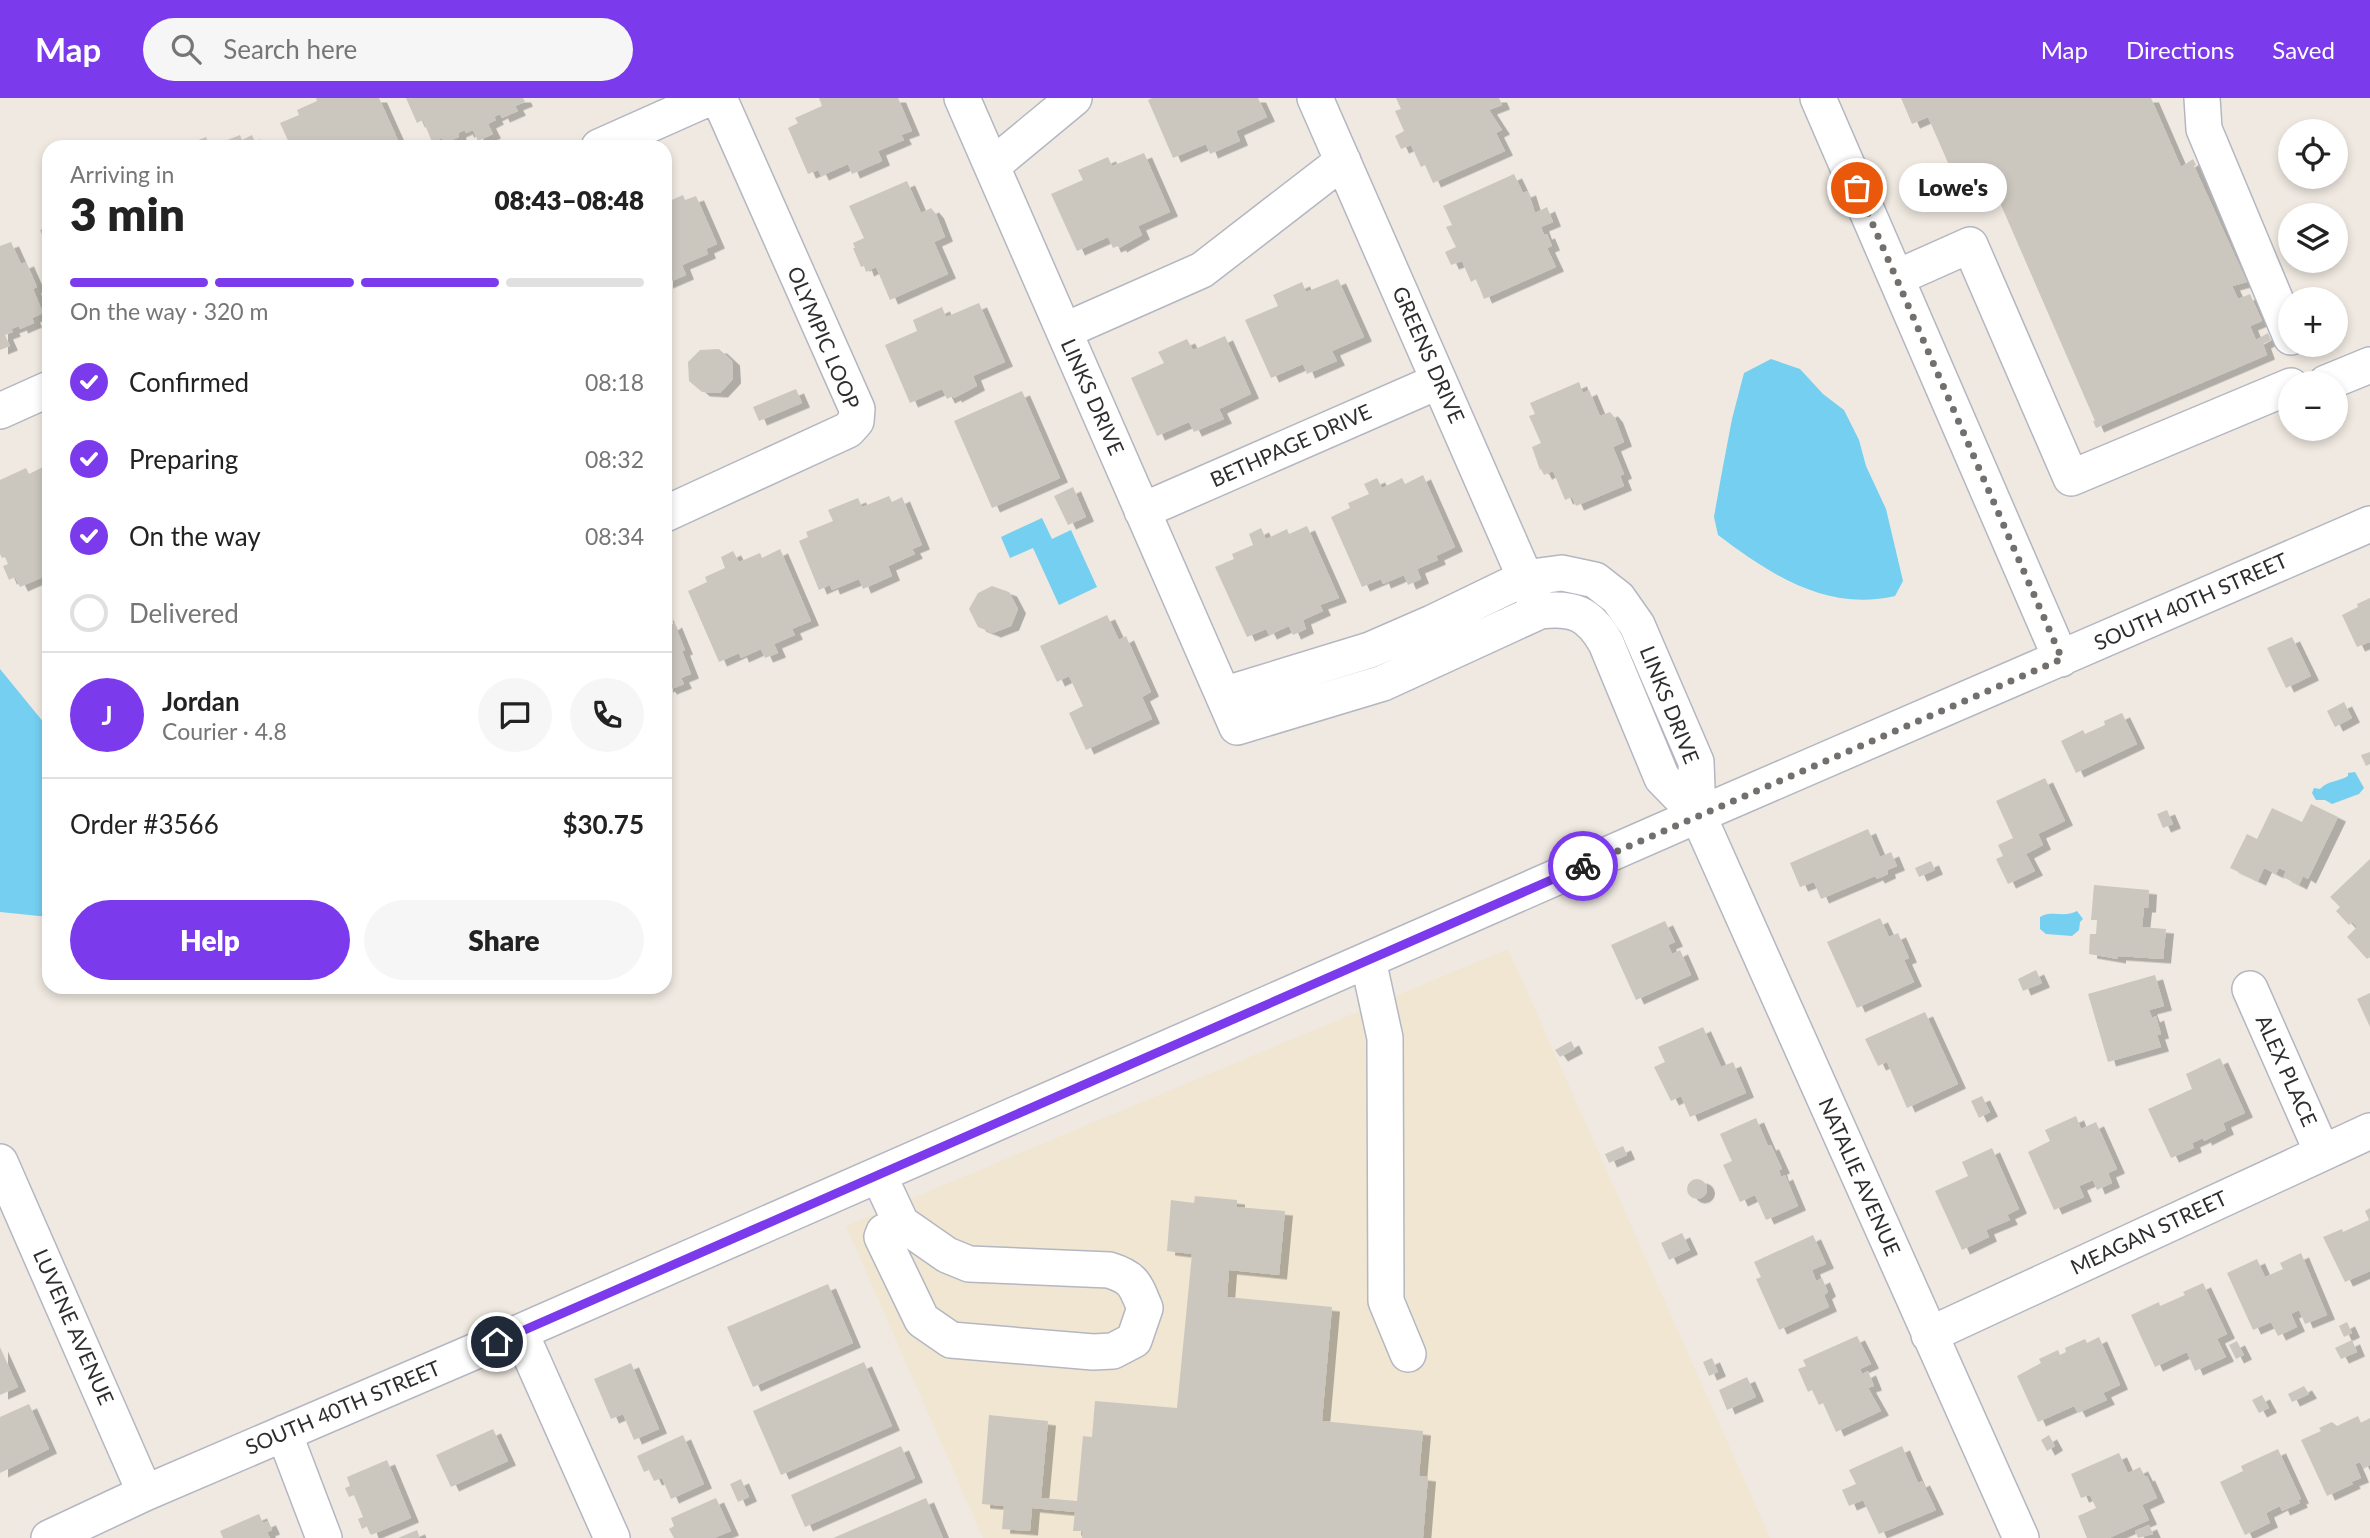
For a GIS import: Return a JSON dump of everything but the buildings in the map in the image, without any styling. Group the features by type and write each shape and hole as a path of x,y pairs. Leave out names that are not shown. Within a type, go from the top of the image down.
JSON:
{"street":[{"path":"615,140 709,98"},
{"name":"OLYMPIC LOOP","path":"672,501 848,430 856,421 857,409 719,98"},
{"name":"LINKS DRIVE","path":"962,98 1237,726 1383,683 1539,611 1561,609 1583,615 1597,628 1606,643 1662,778 1699,815"},
{"path":"992,166 1074,98"},
{"name":"GREENS DRIVE","path":"1315,98 1539,611"},
{"path":"1818,98 2062,659"},
{"path":"2202,98 2204,129 2278,306"},
{"path":"1064,331 1202,270 1343,161"},
{"path":"1896,278 1970,245 2071,478 2278,391"},
{"path":"2348,374 2370,365"},
{"name":"BETHPAGE DRIVE","path":"1142,511 1439,381"},
{"path":"0,411 42,392"},
{"name":"SOUTH 40TH STREET","path":"49,1538 145,1493 520,1332 2370,524"},
{"name":"LINKS DRIVE","path":"1223,695 1370,650 1525,578 1562,573 1595,580 1618,598 1637,625 1696,762 1699,815"},
{"name":"NATALIE AVENUE","path":"1699,815 2021,1538"},
{"path":"1368,960 1385,1038 1386,1301 1408,1354"},
{"name":"ALEX PLACE","path":"2250,989 2322,1152"},
{"name":"MEAGAN STREET","path":"1929,1335 2370,1131"},
{"name":"LUVENE AVENUE","path":"0,1161 145,1493"},
{"path":"879,1175 901,1223 947,1255 969,1264 1109,1270 1127,1275 1137,1288 1145,1308 1134,1340 1113,1350 1093,1352 951,1340 922,1320 882,1237 884,1232 901,1223"},
{"path":"520,1332 612,1538"},
{"path":"284,1433 324,1538"}],"shaded area":[{"path":"1508,949 1770,1538 983,1538 846,1226"}],"water":[{"path":"1771,359 1800,369 1823,394 1844,410 1886,509 1903,581 1895,596 1870,600 1822,594 1779,576 1718,535 1714,517 1732,419 1744,373"},
{"path":"1042,518 1052,539 1071,530 1097,587 1059,605 1033,548 1010,558 1001,537"},
{"path":"0,669 42,720 42,916 0,912"},
{"path":"2355,772 2364,788 2359,794 2332,804 2325,800 2316,800 2312,793 2314,788 2320,789 2348,776 2348,773"},
{"path":"2077,911 2083,919 2079,930 2072,936 2046,934 2040,929 2040,917"}],"way so far":[{"path":"1583,866 2062,659 1857,188"}],"place":[{"name":"Lowe's","path":"1857,188"}],"route":[{"path":"497,1342 1583,866"}]}
